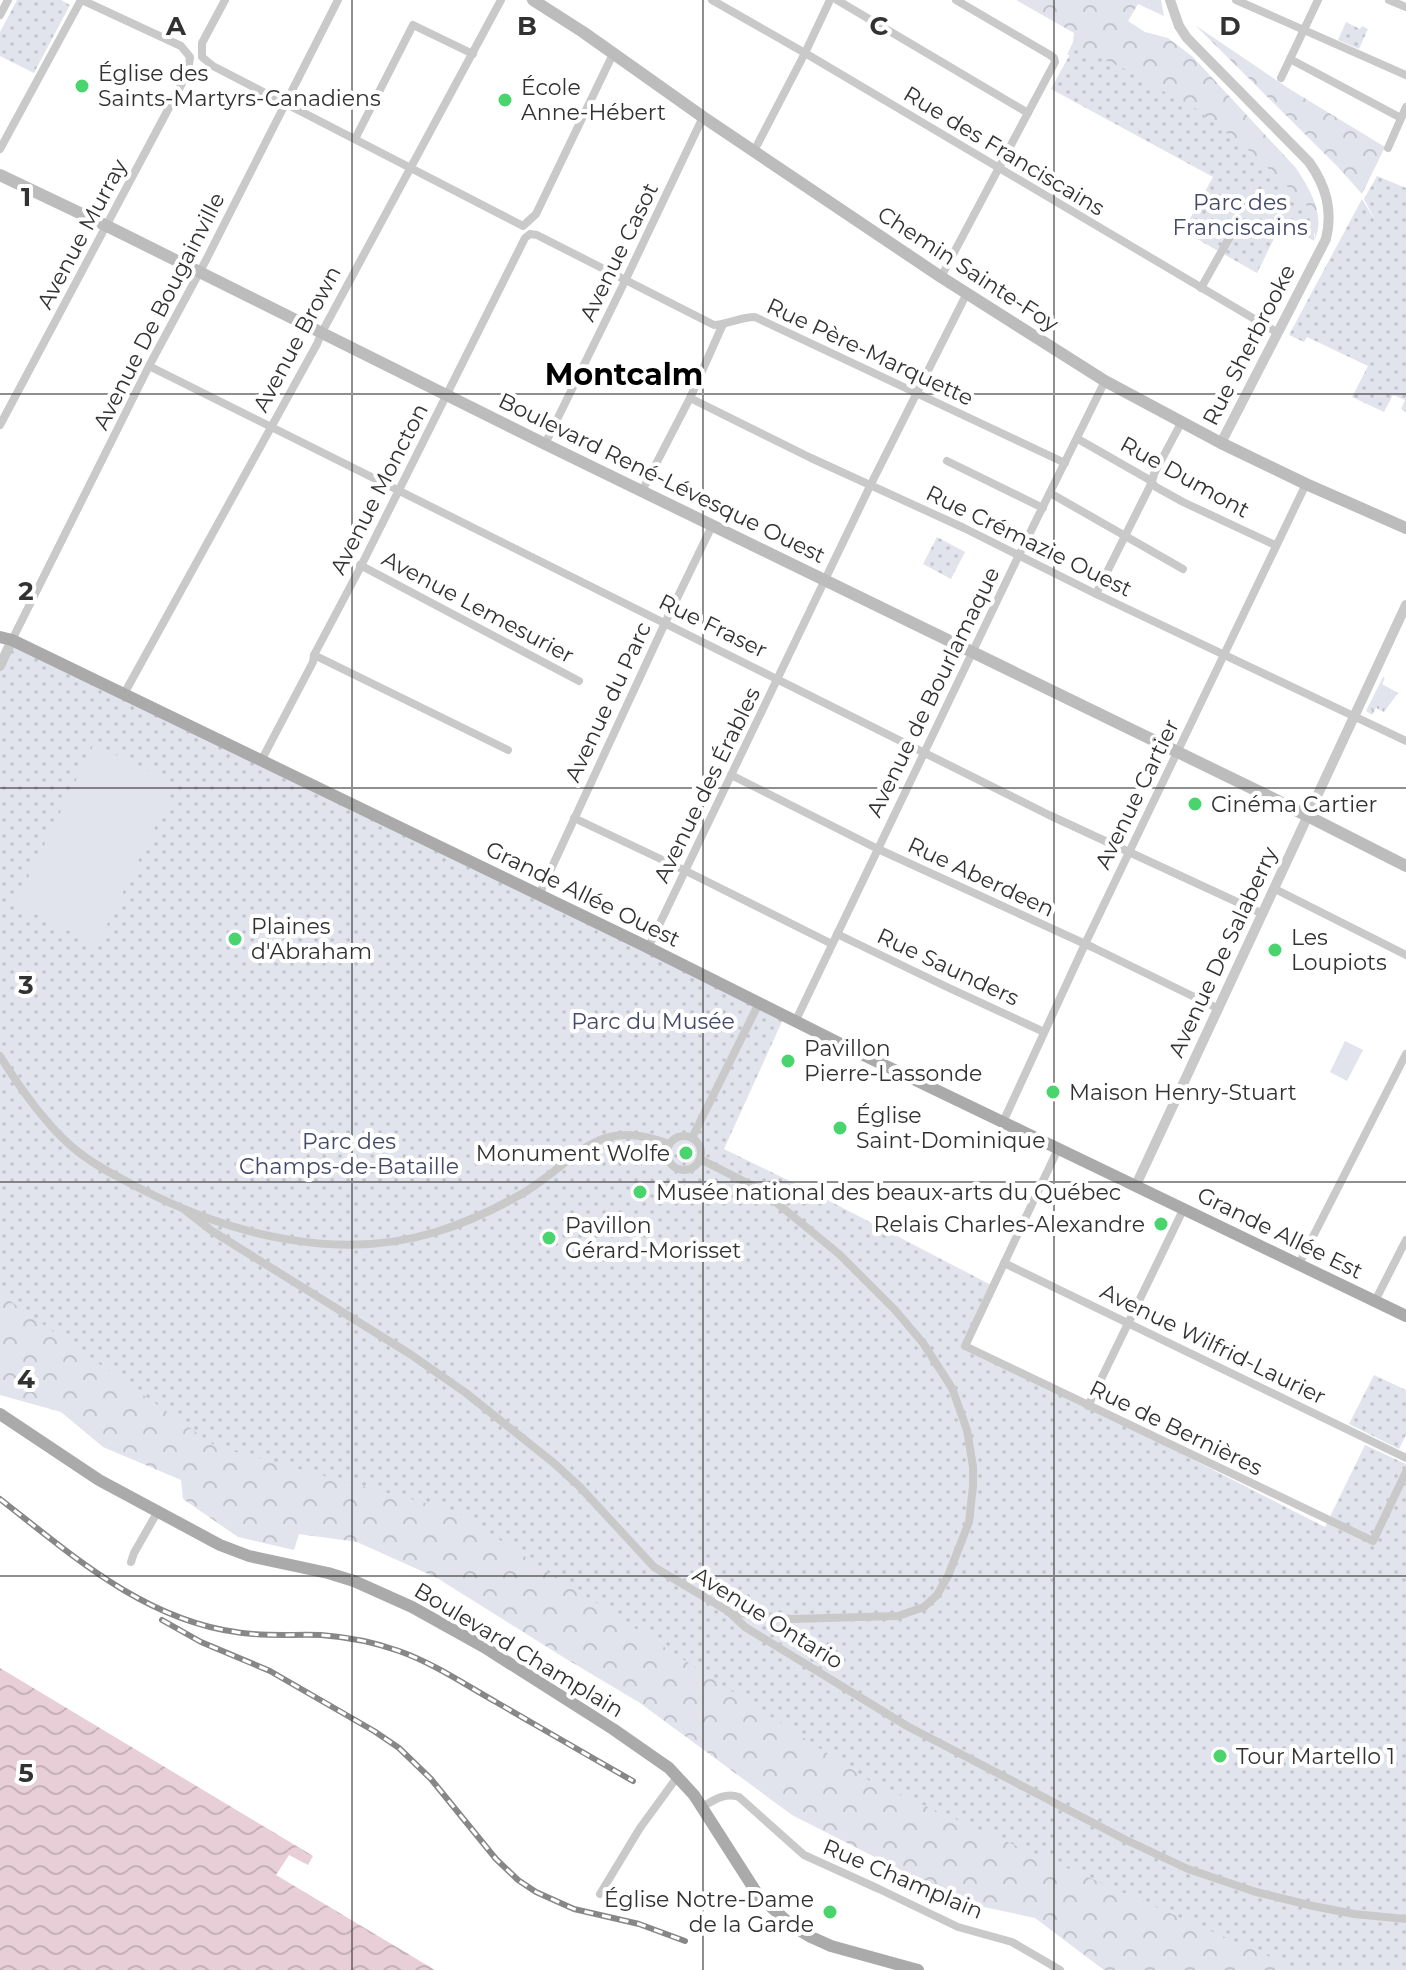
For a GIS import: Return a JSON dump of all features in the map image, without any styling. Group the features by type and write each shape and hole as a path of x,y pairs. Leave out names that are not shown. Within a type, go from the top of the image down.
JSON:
{"main road":[{"name":"Chemin Sainte-Foy","path":"533,0 941,277 1105,381 1221,443 1406,528"},
{"name":"Boulevard René-Lévesque Ouest","path":"1,177 107,226 712,526 1308,815 1406,866"},
{"name":"Grande Allée Ouest","path":"0,628 6,639 1136,1185"},
{"name":"Grande Allée Est","path":"1136,1185 1406,1316"},
{"name":"Boulevard Champlain","path":"0,1414 79,1468 210,1540 235,1551 354,1581 412,1607 509,1663 658,1759 678,1776 702,1807 758,1895 791,1925 831,1946 918,1970"}],"street":[{"path":"0,15 8,0"},
{"path":"0,149 82,0"},
{"name":"Avenue Murray","path":"0,425 188,72 190,57 181,46 82,0"},
{"path":"225,0 202,43 202,57 213,66 523,226 536,214 613,54"},
{"name":"Avenue De Bougainville","path":"6,639 338,0"},
{"name":"Avenue Brown","path":"124,694 317,344 501,0"},
{"name":"Rue des Franciscains","path":"712,0 1278,333"},
{"path":"754,151 830,0"},
{"path":"837,0 1028,113"},
{"path":"941,277 1055,62 1054,58 956,0"},
{"name":"Rue Sherbrooke","path":"1170,0 1179,26 1187,38 1309,162 1319,175 1329,203 1326,239 1221,443"},
{"path":"1236,0 1406,75"},
{"path":"1281,78 1318,0"},
{"path":"1389,0 1406,7"},
{"path":"355,139 413,25 473,54"},
{"path":"1290,59 1401,118"},
{"path":"1388,148 1406,107"},
{"name":"Avenue Casot","path":"545,444 703,117"},
{"path":"1201,288 1232,233"},
{"name":"Rue Père-Marquette","path":"530,234 714,325 755,317 1065,463"},
{"name":"Avenue Moncton","path":"261,761 525,238 530,234"},
{"name":"Avenue des Érables","path":"648,948 871,484 967,293"},
{"path":"642,491 690,398 723,324"},
{"name":"Rue Fraser","path":"149,366 1049,815 1263,914"},
{"name":"Avenue de Bourlamaque","path":"796,1020 1105,381"},
{"name":"Rue Crémazie Ouest","path":"690,398 1406,741"},
{"path":"1096,594 1181,423"},
{"name":"Rue Dumont","path":"1078,439 1183,502 1275,545"},
{"path":"947,461 1043,508"},
{"name":"Avenue Cartier","path":"1003,1122 1306,484"},
{"path":"1050,493 1183,569"},
{"name":"Avenue du Parc","path":"539,895 712,526"},
{"name":"Avenue Lemesurier","path":"360,565 579,681"},
{"name":"Avenue De Salaberry","path":"1136,1185 1404,612"},
{"path":"0,666 6,639"},
{"path":"314,655 508,750"},
{"name":"Rue Aberdeen","path":"731,775 878,849 1219,1009"},
{"path":"574,818 832,944"},
{"path":"1275,889 1406,955"},
{"name":"Rue Saunders","path":"837,934 1044,1032"},
{"path":"692,1138 759,1003"},
{"path":"1299,1264 1406,1054"},
{"path":"0,1056 34,1105 69,1144 92,1162 185,1210 234,1227 289,1240 352,1245 436,1232 510,1200 592,1142 621,1134 634,1134 669,1144"},
{"path":"675,1138 692,1138 700,1147 700,1159 692,1168 678,1169 667,1157 669,1144 675,1138"},
{"path":"1004,1263 1058,1149"},
{"path":"700,1159 761,1190 839,1254 895,1310 923,1343 952,1388 967,1430 973,1467 969,1522 948,1576 937,1595 924,1607 898,1616 791,1619 728,1611"},
{"path":"1088,1406 1184,1208"},
{"name":"Avenue Ontario","path":"185,1210 229,1242 410,1354 466,1393 580,1487 654,1567 907,1726 1188,1869 1256,1892 1313,1906 1406,1919"},
{"path":"229,1242 234,1227"},
{"path":"1375,1301 1406,1240"},
{"name":"Avenue Wilfrid-Laurier","path":"1004,1263 1406,1458"},
{"name":"Rue de Bernières","path":"1004,1263 965,1346 1373,1541 1406,1472"},
{"path":"131,1562 158,1511"},
{"path":"600,1894 640,1828 678,1776"},
{"name":"Rue Champlain","path":"702,1807 723,1796 739,1797 798,1851 812,1859 958,1927 1012,1942 1060,1970"}],"green space":[{"path":"17,0 61,0 70,5 34,73 0,56 0,32"},
{"path":"1016,0 1161,0 1164,16 1138,4 1128,21 1145,32 1168,38 1193,57 1296,168 1315,203 1318,222 1314,241 1315,233 1308,237 1282,222 1257,273 1268,210 1079,55 1067,55 1074,33"},
{"path":"1346,22 1360,29 1362,26 1368,29 1359,49 1338,40"},
{"path":"1195,25 1288,88 1385,147 1362,194 1337,166"},
{"name":"Parc des Franciscains","path":"1076,43 1087,52 1136,74 1191,105 1252,153 1314,212 1314,241 1282,222 1257,273 1183,231 1213,177 1051,89"},
{"path":"1377,176 1406,188 1406,412 1401,409 1405,400 1393,395 1384,412 1352,397 1368,366 1307,337 1304,342 1289,335 1362,199 1375,220 1364,199"},
{"path":"937,537 965,552 951,579 923,564"},
{"name":"Parc des Champs-de-Bataille","path":"16,639 785,1015 724,1149 993,1286 965,1346 1325,1527 1365,1445 1406,1464 1406,1970 1300,1970 873,1783 455,1511 217,1447 0,1294 0,671"},
{"path":"1383,677 1382,684 1398,693 1384,712 1376,708 1372,715 1366,711"},
{"path":"94,744 176,784 97,945 15,904"},
{"path":"1345,1041 1363,1050 1347,1081 1330,1072"},
{"path":"0,1189 1406,1970 1104,1970 1035,1918 965,1903 792,1815 640,1703 437,1578 357,1542 299,1534 294,1550 238,1537 183,1499 181,1480 103,1447 61,1412 0,1395"},
{"path":"1374,1375 1406,1390 1406,1435 1399,1449 1349,1424"}],"water":[{"path":"0,1668 313,1856 308,1865 289,1855 276,1875 435,1970 0,1970"}],"railway":[{"path":"0,1499 110,1582 170,1614 236,1632 331,1636 399,1651 448,1674 633,1781"},
{"path":"162,1620 201,1642 270,1671 399,1748 431,1779 496,1859 536,1892 574,1909 639,1924 685,1941"}],"place":[{"name":"Église des Saints-Martyrs-Canadiens","path":"82,86"},
{"name":"École Anne-Hébert","path":"505,100"},
{"name":"Cinéma Cartier","path":"1195,804"},
{"name":"Plaines d'Abraham","path":"235,939"},
{"name":"Les Loupiots","path":"1275,950"},
{"name":"Pavillon Pierre-Lassonde","path":"788,1061"},
{"name":"Maison Henry-Stuart","path":"1053,1092"},
{"name":"Église Saint-Dominique","path":"840,1128"},
{"name":"Monument Wolfe","path":"686,1153"},
{"name":"Musée national des beaux-arts du Québec","path":"640,1192"},
{"name":"Relais Charles-Alexandre","path":"1161,1224"},
{"name":"Pavillon Gérard-Morisset","path":"549,1238"},
{"name":"Tour Martello 1","path":"1220,1756"},
{"name":"Église Notre-Dame de la Garde","path":"830,1912"}],"district":[{"name":"Montcalm","path":"624,374"}],"park label":[{"name":"Parc du Musée","path":"653,1021"}]}
